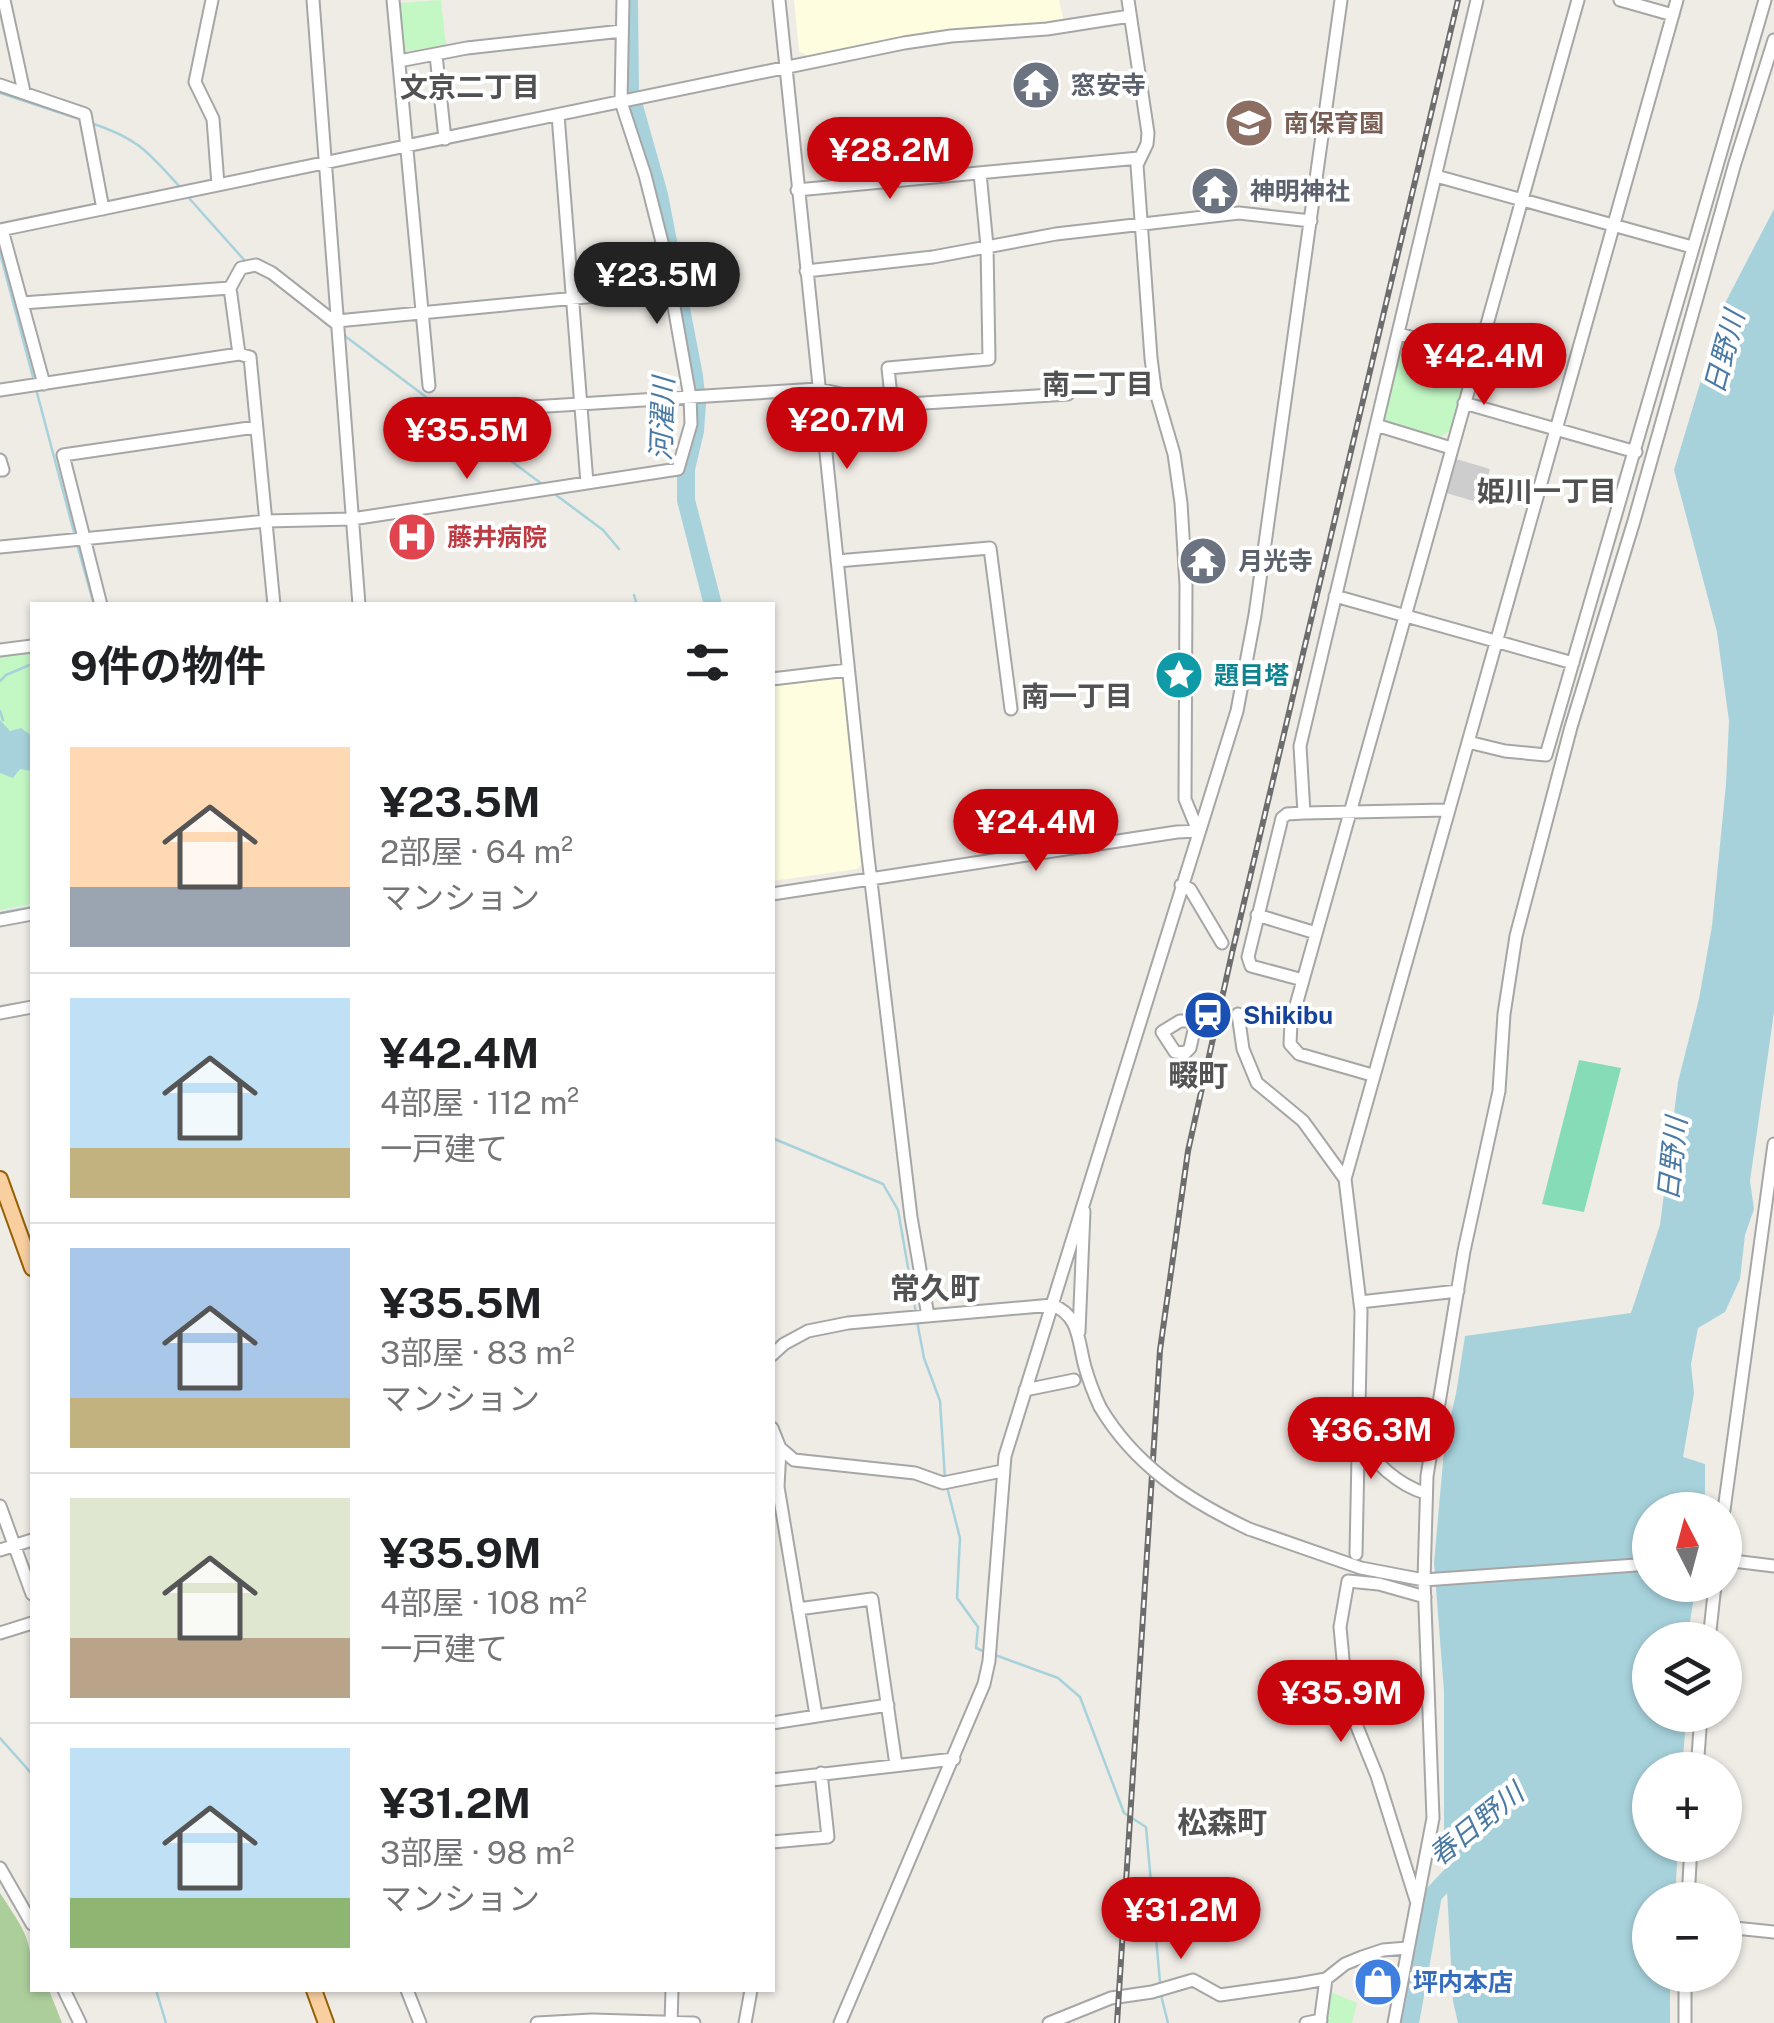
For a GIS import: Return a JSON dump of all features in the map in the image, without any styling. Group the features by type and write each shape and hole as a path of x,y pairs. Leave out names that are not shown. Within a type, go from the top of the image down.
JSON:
{"main road":[{"path":"0,1179 30,1262"},
{"path":"315,1992 326,2023"}],"street":[{"path":"4,0 24,92"},
{"path":"212,0 195,82 213,120 218,185"},
{"path":"313,0 359,602"},
{"path":"393,0 429,386"},
{"path":"0,547 266,521 352,519 678,469 690,424 690,397 651,197 621,102 623,0"},
{"path":"779,0 836,561 920,1316"},
{"path":"1128,0 1148,134 1139,158 1140,225 1153,374 1178,478 1186,585 1185,800 1198,831"},
{"path":"840,2023 984,1684 990,1653 1002,1471 1181,884 1238,711 1341,0"},
{"path":"1304,813 1300,746 1477,0"},
{"path":"1372,1075 1293,1050 1292,1023 1578,0"},
{"path":"1620,0 1673,15"},
{"path":"1356,1554 1360,1302 1345,1179 1677,0"},
{"path":"1468,742 1505,752 1546,756 1765,0"},
{"path":"44,384 1,230 940,37 1046,29 1130,16"},
{"path":"399,61 622,31"},
{"path":"1394,2023 1433,1818 1425,1596 1426,1493 1458,1291 1500,1091 1506,990 1531,876 1734,163 1774,40"},
{"path":"436,54 446,139"},
{"path":"0,85 85,114 103,209"},
{"path":"558,116 588,484"},
{"path":"797,190 1139,158"},
{"path":"892,405 888,368 988,359 980,173"},
{"path":"1436,176 1692,247"},
{"path":"806,271 912,260 1056,234 1248,213 1311,221"},
{"path":"240,354 230,288 241,268 256,265 337,322 670,288"},
{"path":"22,303 230,288"},
{"path":"1400,334 1476,357"},
{"path":"0,390 240,354 250,358 274,602"},
{"path":"451,412 818,389 892,405 1068,394"},
{"path":"1464,403 1636,452"},
{"path":"1376,425 1451,448"},
{"path":"100,602 64,454 256,427"},
{"path":"0,460 0,470"},
{"path":"836,561 990,548 1011,709"},
{"path":"1336,596 1573,663"},
{"path":"0,650 30,646"},
{"path":"775,680 848,670"},
{"path":"1303,980 1251,966 1248,957 1282,818 1304,813 1447,810"},
{"path":"775,894 1198,831"},
{"path":"1181,884 1190,888 1222,944"},
{"path":"0,920 30,914"},
{"path":"1257,916 1316,933"},
{"path":"0,1012 30,1008"},
{"path":"1238,1014 1243,1049 1257,1083 1303,1121 1345,1179"},
{"path":"1138,1027 1162,1032"},
{"path":"1727,1492 1770,1198 1774,1144"},
{"path":"1078,1335 1082,1322 1083,1202"},
{"path":"1360,1302 1458,1291"},
{"path":"775,1352 808,1331 848,1323 1052,1305 1068,1313 1100,1406 1124,1443 1187,1497 1249,1528 1361,1568 1428,1580 1632,1565"},
{"path":"1024,1390 1074,1380"},
{"path":"1358,1428 1364,1445 1375,1457 1408,1488 1426,1493"},
{"path":"775,1436 780,1448 794,1460 915,1474 943,1483 1002,1471"},
{"path":"780,1448 775,1487 816,1715"},
{"path":"0,1506 30,1588"},
{"path":"0,1550 30,1541"},
{"path":"775,1564 790,1561"},
{"path":"1742,1562 1774,1566"},
{"path":"1417,1904 1377,1776 1347,1702 1340,1627 1348,1581 1425,1596"},
{"path":"798,1609 872,1599 896,1765"},
{"path":"0,1633 30,1625"},
{"path":"775,1723 888,1705"},
{"path":"775,1780 954,1759"},
{"path":"775,1842 828,1836 821,1772"},
{"path":"0,1868 30,1920"},
{"path":"1742,1928 1774,1932"},
{"path":"1049,2023 1118,1996 1152,1992 1194,1980 1220,1995 1326,1979 1362,1956 1407,1948"},
{"path":"1306,2023 1321,2022 1326,1979"},
{"path":"65,1992 80,2023"},
{"path":"408,1992 420,2023"},
{"path":"671,2022 672,1992"},
{"path":"745,2023 751,1992"},
{"path":"1685,1992 1685,2023"},
{"path":"537,2023 694,2023"}],"shaded area":[{"path":"794,0 1059,0 1064,22 933,32 809,57 799,51"},
{"path":"1453,458 1490,469 1480,503 1443,492"},
{"path":"839,676 843,679 864,862 857,869 775,881 775,685"}],"green space":[{"path":"441,0 446,46 405,51 400,3"},
{"path":"1401,343 1470,363 1451,430 1437,439 1385,424 1381,417"},
{"path":"30,650 30,904 0,910 0,654"},
{"path":"1579,1060 1621,1068 1584,1212 1542,1204"},
{"path":"0,1893 26,1938 30,1992 50,1992 62,2023 0,2023"},
{"path":"1331,1992 1357,2003 1352,2023 1325,2023"}],"water":[{"name":"日野川","path":"1774,209 1774,1012 1750,1181 1754,1209 1745,1235 1740,1279 1725,1312 1698,1328 1691,1364 1694,1393 1683,1457 1705,1464 1705,1492 1632,1492 1632,1602 1693,1602 1690,1622 1632,1622 1632,1732 1685,1732 1683,1752 1632,1752 1632,1862 1677,1862 1676,1882 1632,1882 1632,1992 1670,1992 1670,2023 1458,2023 1453,2001 1444,1835 1444,1691 1434,1563 1445,1439 1465,1336 1631,1313 1660,1225 1678,1082 1712,926 1729,721 1717,632 1674,470 1723,307"},
{"path":"0,720 10,731 21,728 30,735 30,771 20,769 13,778 0,773"}],"waterway":[{"name":"河濯川","path":"629,0 630,92 659,195 694,376 697,404 686,469 686,500 712,602"},
{"path":"0,93 79,119"},
{"path":"91,123 141,148 180,187"},
{"path":"188,197 246,262"},
{"path":"0,253 34,381"},
{"path":"265,275 298,301"},
{"path":"345,336 446,412"},
{"path":"36,389 75,536"},
{"path":"452,417 542,484"},
{"path":"552,492 603,530 619,549"},
{"path":"77,544 93,602"},
{"path":"634,595 636,602"},
{"path":"0,681 30,665"},
{"path":"0,711 3,720"},
{"path":"0,913 30,907"},
{"path":"775,1139 883,1184 898,1210 916,1313"},
{"path":"917,1321 924,1358 940,1401 945,1479"},
{"path":"947,1487 960,1538 957,1598 978,1627 976,1648 983,1651"},
{"path":"995,1655 1058,1678 1080,1697 1124,1813 1146,1827 1160,1982"},
{"path":"0,1738 30,1772"},
{"name":"春日野川","path":"1410,2023 1433,1895 1461,1865"},
{"path":"157,1992 166,2023"},
{"path":"1161,1995 1168,2023"}],"railway":[{"path":"1117,2023 1160,1350 1188,1151 1458,0"}],"place":[{"name":"窓安寺","path":"1036,85"},
{"name":"南保育園","path":"1249,123"},
{"name":"神明神社","path":"1215,191"},
{"name":"藤井病院","path":"412,537"},
{"name":"月光寺","path":"1203,561"},
{"name":"題目塔","path":"1179,675"},
{"name":"Shikibu","path":"1208,1015"},
{"name":"坪内本店","path":"1378,1982"}],"district":[{"name":"文京二丁目","path":"470,87"},
{"name":"南二丁目","path":"1098,384"},
{"name":"姫川一丁目","path":"1547,491"},
{"name":"南一丁目","path":"1077,696"},
{"name":"畷町","path":"1198,1076"},
{"name":"常久町","path":"935,1289"},
{"name":"松森町","path":"1222,1823"}]}
